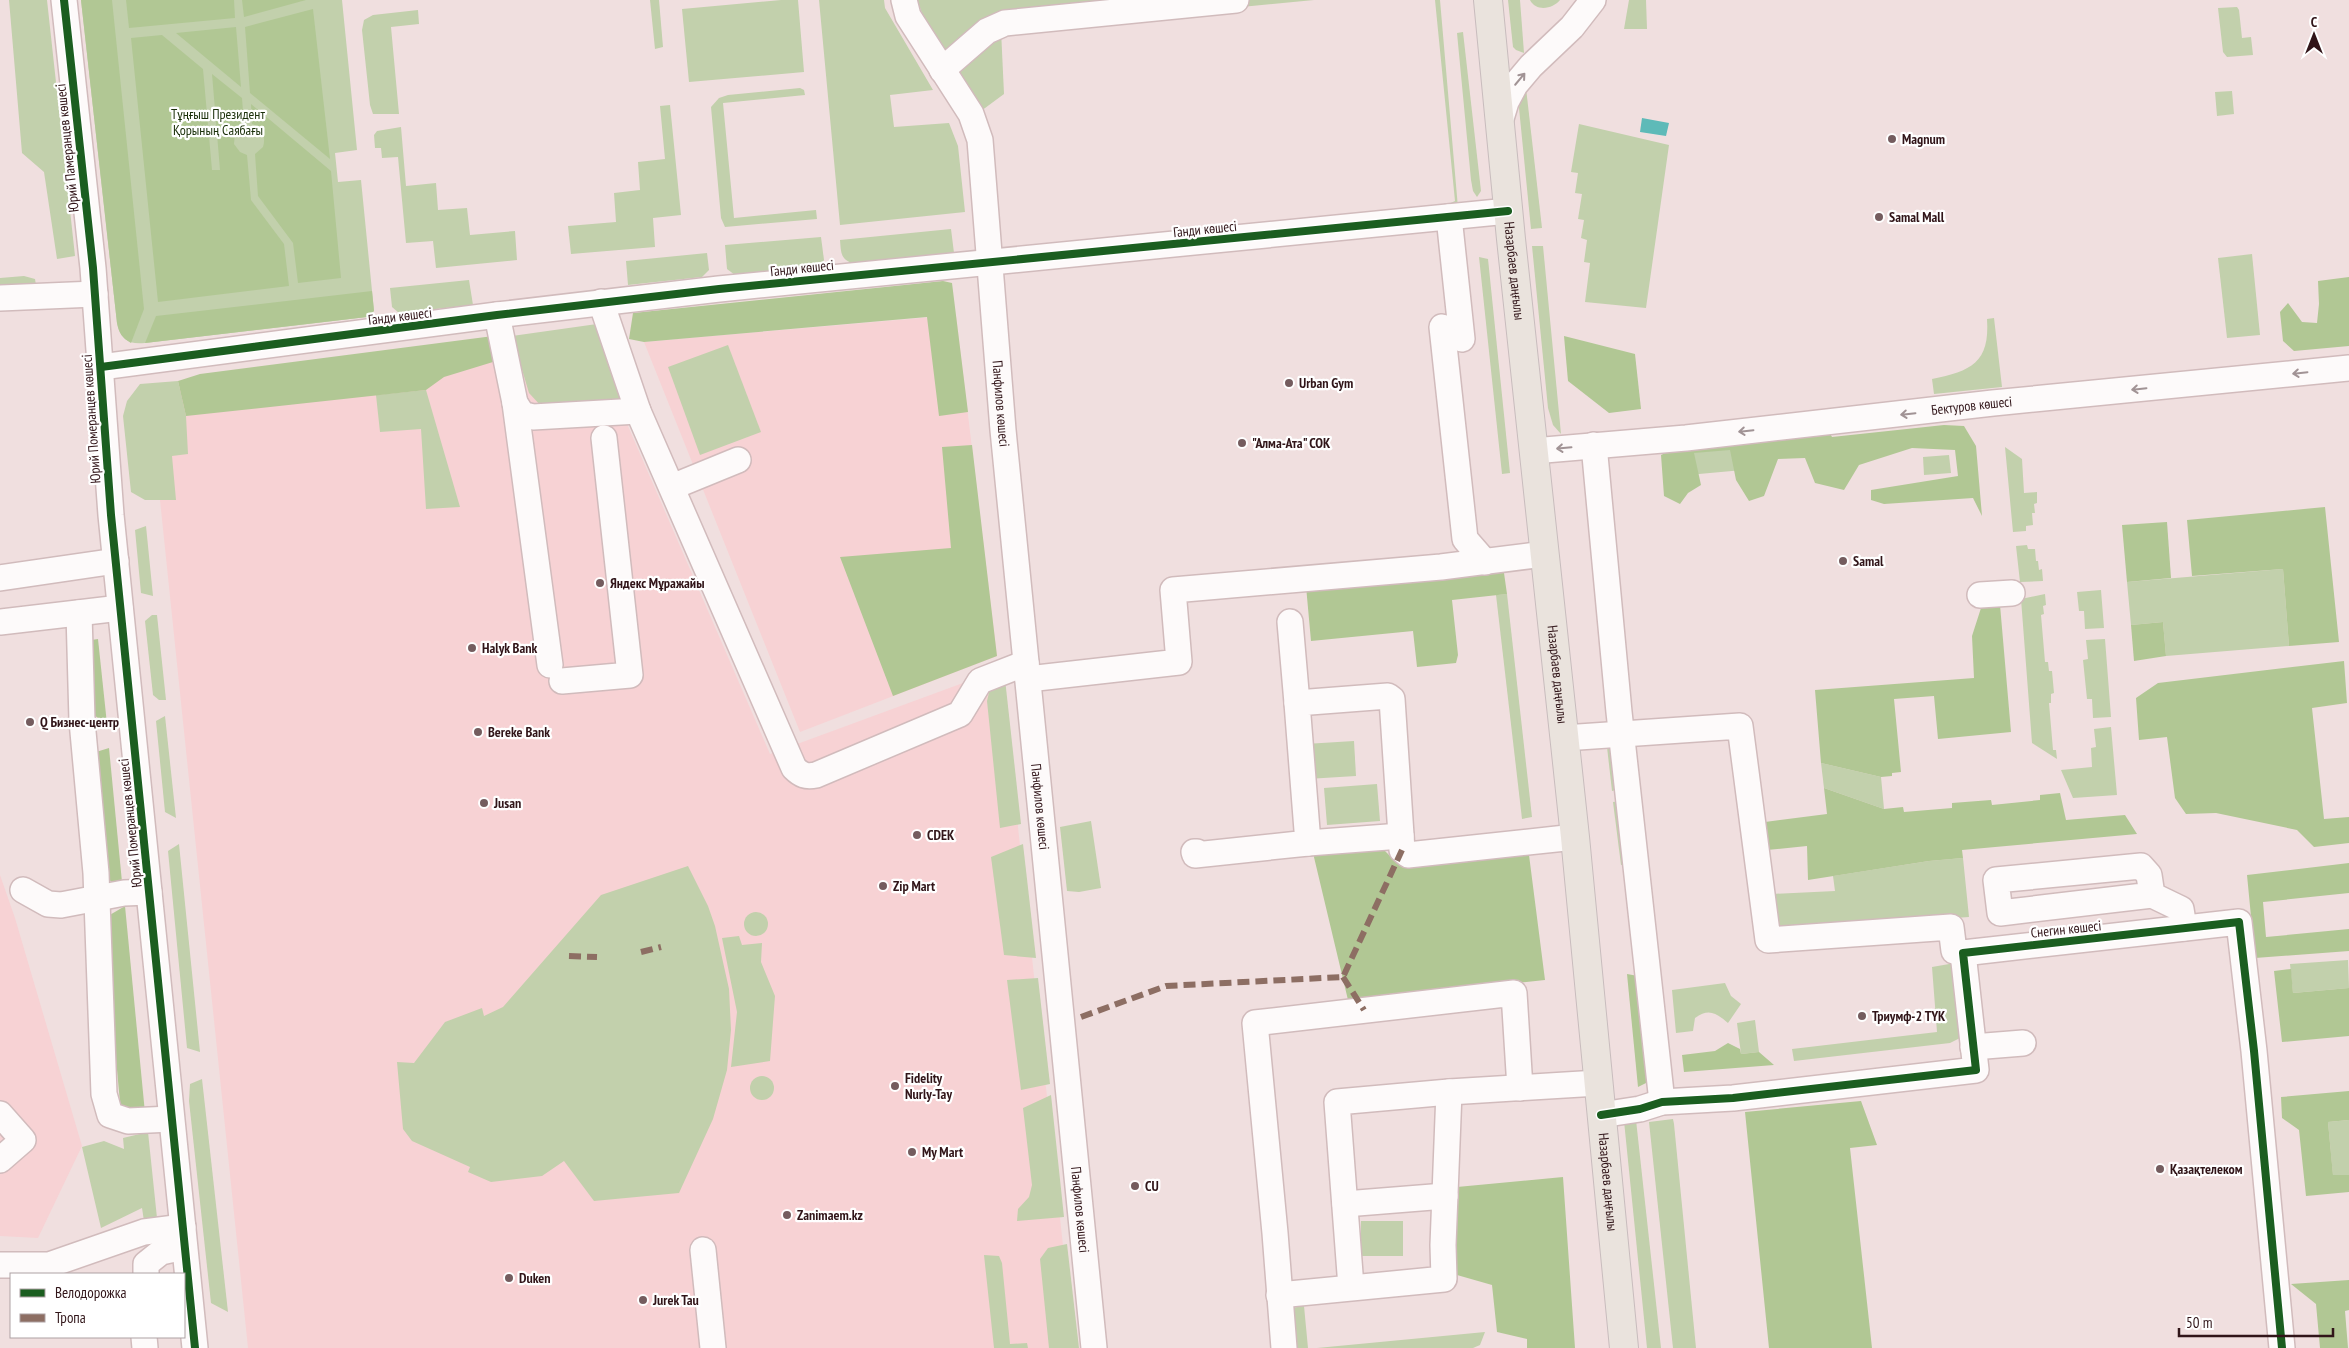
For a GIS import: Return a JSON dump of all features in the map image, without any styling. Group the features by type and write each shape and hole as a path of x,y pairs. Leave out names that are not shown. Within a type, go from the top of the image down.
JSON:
{"main road":[{"name":"Назарбаев даңғылы","path":"1488,0 1508,211 1575,837 1624,1348"}],"street":[{"name":"Юрий Памеранцев көшесі","path":"64,0 95,294"},
{"name":"Панфилов көшесі","path":"904,0 908,16 977,126 980,140 1003,430 1027,671 1070,1008 1094,1348"},
{"path":"942,70 987,32 1005,23 1236,0"},
{"path":"1500,122 1506,102 1515,85 1531,66 1572,27 1593,0"},
{"name":"Ганди көшесі","path":"101,367 601,302 844,276 991,264 1508,211"},
{"path":"1449,217 1452,333 1465,539 1485,562"},
{"path":"0,298 95,294"},
{"name":"Юрий Померанцев көшесі","path":"95,294 101,367 101,404 120,608 195,1348"},
{"path":"601,302 638,411 794,768 801,774 808,776 816,775 960,714 980,682 1027,671 1179,662 1173,590 1485,562 1544,554"},
{"path":"497,315 515,403 556,673 630,675 604,438"},
{"name":"Бектуров көшесі","path":"1533,450 1686,438 1993,404 2349,368"},
{"path":"515,403 522,414 533,417 638,411"},
{"path":"1594,445 1621,734 1662,1102"},
{"path":"672,487 738,460"},
{"path":"0,578 116,560"},
{"path":"1980,595 2012,593"},
{"path":"0,622 120,608"},
{"path":"79,613 82,721 95,863 104,1094 110,1115 128,1121 171,1119"},
{"path":"1290,622 1308,843"},
{"path":"1297,703 1388,696 1392,699 1402,850 1408,854 1575,837"},
{"path":"1564,738 1740,726 1768,940 1952,927 1954,951 1963,953 1976,1070 1733,1098 1662,1102 1640,1109 1602,1116"},
{"path":"1197,852 1194,852 1195,854 1402,836"},
{"path":"2152,895 2149,875 2141,866 1996,880 2000,913 2152,895 2181,909 2184,928"},
{"path":"23,890 48,904 72,905 124,893 149,892"},
{"name":"Снегин көшесі","path":"1963,953 2239,922 2255,1061 2282,1348"},
{"path":"1284,1348 1255,1023 1514,993 1520,1088"},
{"path":"1973,1047 2023,1043"},
{"path":"1351,1287 1337,1102 1449,1092 1598,1083"},
{"path":"1279,1295 1444,1279 1442,1245 1449,1092"},
{"path":"0,1114 23,1140 0,1160"},
{"path":"1345,1204 1445,1196"},
{"path":"0,1265 49,1265 144,1232 184,1237"},
{"path":"146,1273 146,1264 184,1237"},
{"path":"703,1250 713,1348"}],"shaded area":[{"path":"956,315 997,656 800,732 644,342"},
{"path":"589,336 770,754 1001,669 1074,1348 248,1348 149,394"},
{"path":"0,875 15,918 82,1146 38,1238 0,1236"}],"green space":[{"path":"9,0 47,0 75,256 57,259 44,172 22,153"},
{"name":"Тұңғыш Президент Қорының Саябағы","path":"81,0 342,0 357,150 335,153 338,182 361,180 374,311 367,317 145,343 130,342 123,337 117,323"},
{"path":"81,0 112,0 144,309 131,343 121,335 117,323"},
{"path":"126,0 234,0 235,18 129,28"},
{"path":"242,0 306,0 244,17"},
{"path":"650,0 659,0 663,47 655,49"},
{"path":"798,0 804,72 689,82 682,9"},
{"path":"819,0 884,0 885,8 933,90 890,95 894,127 949,123 958,146 965,212 840,225"},
{"path":"917,0 1314,0 1016,29 944,53 935,47"},
{"path":"1435,0 1440,0 1458,208 1436,210 1455,201"},
{"path":"1508,0 1520,0 1524,53 1513,47"},
{"path":"1530,0 1560,0 1549,7 1540,8"},
{"path":"1629,0 1646,0 1647,29 1624,29"},
{"path":"2237,7 2242,38 2251,37 2253,55 2227,57 2223,52 2218,8"},
{"path":"313,9 330,159 250,93 245,27"},
{"path":"418,10 419,24 391,27 399,114 373,114 370,105 362,30 364,20 373,15"},
{"path":"236,27 241,87 176,33"},
{"path":"1001,30 1004,94 981,111 956,82 958,65"},
{"path":"1463,32 1481,191 1477,197 1473,191 1471,180 1457,33"},
{"path":"162,35 203,69 212,170 220,170 212,74 242,98 244,125 235,133 234,144 240,152 247,155 251,200 284,244 289,286 158,302 131,38"},
{"path":"800,88 804,90 805,95 723,103 734,218 816,210 817,219 725,227 721,218 711,107 719,98 728,95"},
{"path":"1526,88 1542,228 1531,229 1519,108 1520,99"},
{"path":"2232,91 2234,114 2217,116 2215,92"},
{"path":"251,104 331,171 341,278 298,283 293,243 258,196 255,154 263,147 264,140 261,130 252,124"},
{"path":"670,105 681,215 653,218 655,247 571,254 568,226 616,222 614,193 640,190 638,162 665,159 660,106"},
{"path":"1579,124 1669,145 1646,308 1585,302 1590,263 1584,262 1587,240 1581,238 1584,220 1578,219 1582,194 1575,193 1578,173 1571,172"},
{"path":"401,127 406,186 436,183 438,210 467,208 470,235 515,231 517,260 436,268 433,241 406,243 398,157 382,158 381,148 375,148 374,135 377,131"},
{"path":"951,229 954,253 852,263 843,257 841,251 840,240"},
{"path":"821,237 824,260 820,267 735,275 727,269 725,245"},
{"path":"1532,246 1543,246 1561,434 1553,425 1548,408"},
{"path":"707,253 709,270 702,277 628,285 626,261"},
{"path":"2252,254 2260,335 2227,338 2218,258"},
{"path":"1479,257 1488,259 1510,473 1502,474"},
{"path":"24,276 35,279 37,291 0,293 0,278"},
{"path":"2349,277 2349,346 2294,351 2283,341 2280,312 2288,303 2302,322 2317,323 2319,304 2318,281"},
{"path":"469,280 473,305 399,313 392,307 390,288"},
{"path":"943,281 952,283 968,412 939,416 927,317 644,342 629,339 633,313"},
{"path":"372,291 374,311 367,317 145,343 156,316"},
{"path":"1994,318 2002,387 1934,394 1932,379 1967,368 1981,355 1987,334 1987,319"},
{"path":"597,324 626,402 542,407 529,393 512,336"},
{"path":"501,335 506,358 444,377 426,390 186,416 178,381 200,374"},
{"path":"1564,336 1635,354 1641,409 1609,413 1568,381"},
{"path":"728,345 761,432 700,455 668,367"},
{"path":"178,381 186,416 188,454 172,456 176,500 145,500 131,492 123,416 127,401 140,384"},
{"path":"426,390 460,507 426,509 421,429 380,432 376,395"},
{"path":"1944,425 1964,426 1976,446 1982,516 1973,498 1884,504 1871,500 1871,490 1958,476 1955,450 1912,448 1859,465 1844,490 1815,483 1805,458 1778,459 1764,496 1749,501 1736,480 1730,450 1694,453 1701,485 1688,493 1680,504 1664,496 1661,455 1674,449 1828,430 1832,437"},
{"path":"972,445 997,656 893,696 840,557 951,548 942,447"},
{"path":"2005,447 2022,459 2024,493 2037,492 2037,503 2034,504 2035,513 2032,513 2033,525 2026,526 2026,531 2013,532"},
{"path":"1741,448 1743,470 1677,476 1676,454"},
{"path":"1949,455 1951,473 1924,475 1923,457"},
{"path":"2325,507 2339,642 2289,646 2283,569 2192,576 2187,520"},
{"path":"2167,522 2171,578 2127,582 2122,525"},
{"path":"146,526 153,596 141,593 135,530"},
{"path":"2027,545 2028,549 2035,549 2039,570 2042,569 2043,581 2020,582 2016,546"},
{"path":"1503,566 1507,594 1452,600 1458,655 1456,663 1417,667 1413,631 1311,641 1306,586"},
{"path":"2283,569 2289,646 2166,656 2163,622 2131,625 2127,582"},
{"path":"2101,590 2104,628 2085,629 2084,611 2079,611 2077,592"},
{"path":"1507,594 1532,817 1522,819 1496,595"},
{"path":"2045,594 2046,605 2043,606 2044,614 2041,615 2045,662 2048,662 2049,671 2052,671 2054,693 2051,694 2051,703 2049,703 2053,750 2056,750 2057,759 2032,743 2021,599"},
{"path":"2000,605 2011,732 1938,739 1934,696 1894,699 1901,772 1892,773 1892,776 1881,777 1821,763 1815,690 1974,678 1972,636 1981,608"},
{"path":"152,615 157,615 166,700 159,700 153,695 145,621"},
{"path":"2163,622 2166,656 2134,661 2131,625"},
{"path":"98,639 107,724 88,711 85,641"},
{"path":"2105,639 2111,717 2093,718 2092,699 2087,699 2083,660 2088,659 2086,640"},
{"path":"2344,661 2347,703 2312,708 2324,819 2349,817 2349,843 2314,847 2297,830 2216,813 2186,814 2175,798 2167,737 2139,740 2136,698 2158,683"},
{"path":"1005,679 1021,824 1000,828 987,701 991,684"},
{"path":"165,716 176,818 165,812 156,721"},
{"path":"2111,727 2117,795 2073,798 2061,770 2092,767 2091,748 2096,747 2094,729"},
{"path":"1354,741 1356,776 1307,779 1305,744"},
{"path":"1617,746 1620,789 1612,791 1607,747"},
{"path":"109,748 122,882 112,882 105,877 96,752"},
{"path":"1821,763 1881,777 1884,809 1824,788"},
{"path":"1377,784 1380,821 1327,825 1324,788"},
{"path":"1824,788 1884,809 1903,807 1904,812 1952,808 1952,803 1991,800 1992,805 2040,800 2040,795 2060,793 2066,820 2125,815 2137,834 1962,850 1963,858 1929,861 1808,880 1807,846 1767,850 1765,822 1827,814"},
{"path":"1621,801 1629,864 1621,865 1613,802"},
{"path":"1091,821 1101,888 1079,892 1067,891 1060,827"},
{"path":"179,844 200,1052 187,1048 168,851"},
{"path":"1023,844 1036,958 1004,955 991,857"},
{"path":"1382,848 1400,866 1529,855 1545,980 1348,1000 1313,853"},
{"path":"1963,858 1969,917 1777,930 1772,894 1835,891 1833,876 1929,861"},
{"path":"2349,863 2349,893 2263,902 2266,937 2349,929 2349,951 2255,958 2247,875"},
{"path":"688,866 708,906 715,926 729,989 731,1030 727,1070 713,1119 679,1193 594,1201 564,1161 542,1176 491,1182 468,1172 470,1167 412,1141 403,1129 397,1062 414,1063 445,1022 482,1008 484,1016 503,1007 601,895"},
{"path":"125,906 145,1113 121,1113 103,919"},
{"path":"756,912 761,913 767,919 767,929 761,935 756,936 751,935 745,929 744,924 745,919 751,913"},
{"path":"739,936 742,945 762,943 761,962 775,996 770,1061 731,1067 737,1012 722,938"},
{"path":"2348,960 2349,988 2293,993 2290,964"},
{"path":"1955,963 1962,1037 1950,1043 1794,1061 1792,1049 1937,1032 1932,967"},
{"path":"2291,969 2293,993 2349,988 2349,1036 2282,1042 2274,971"},
{"path":"1627,974 1649,978 1660,1076 1638,1087"},
{"path":"1038,978 1050,1084 1021,1090 1007,980"},
{"path":"1725,983 1731,996 1741,1004 1728,1023 1716,1014 1704,1013 1695,1018 1693,1031 1676,1033 1672,990"},
{"path":"1755,1020 1759,1052 1741,1054 1737,1023"},
{"path":"1728,1043 1740,1049 1741,1054 1759,1052 1774,1065 1684,1072 1682,1055 1715,1051"},
{"path":"762,1076 771,1079 774,1088 771,1097 762,1100 753,1097 750,1088 753,1079"},
{"path":"202,1079 228,1312 211,1303 189,1101 190,1084"},
{"path":"2349,1091 2349,1120 2328,1122 2333,1175 2349,1175 2349,1192 2306,1196 2299,1130 2282,1118 2281,1097"},
{"path":"1051,1095 1064,1217 1017,1221 1018,1209 1029,1197 1032,1185 1023,1108"},
{"path":"1861,1101 1877,1145 1850,1148 1872,1348 1769,1348 1745,1112"},
{"path":"1673,1119 1696,1348 1673,1348 1649,1122"},
{"path":"1636,1120 1661,1348 1647,1348 1624,1121"},
{"path":"2349,1120 2349,1175 2333,1176 2328,1122"},
{"path":"148,1132 157,1218 144,1221 142,1208 101,1228 82,1147 104,1141 124,1149 123,1138"},
{"path":"1563,1177 1575,1348 1527,1348 1527,1339 1497,1332 1492,1285 1457,1275 1457,1187"},
{"path":"1361,1221 1403,1221 1403,1256 1361,1256"},
{"path":"1067,1244 1079,1348 1049,1348 1040,1259 1048,1248"},
{"path":"984,1255 999,1256 1002,1263 1010,1344 1027,1343 1028,1348 994,1348"},
{"path":"2349,1280 2349,1310 2345,1311 2348,1348 2320,1348 2316,1304 2291,1284"},
{"path":"1304,1306 1308,1348 1294,1348 1291,1308"},
{"path":"1485,1332 1480,1345 1473,1348 1317,1348"}],"water":[{"path":"1642,118 1669,123 1666,136 1640,132"}],"marked path":[{"path":"1081,1017 1166,986 1343,977 1402,850"},
{"path":"641,952 661,947"},
{"path":"569,956 597,957"},
{"path":"1343,977 1364,1010"}],"cycle path":[{"path":"64,0 93,268 111,515 195,1348"},
{"path":"101,367 497,315 719,289 1508,211"},
{"path":"1601,1115 1640,1109 1662,1102 1733,1098 1976,1070 1963,953 2239,922 2254,1051 2282,1348"}],"place":[{"name":"Magnum","path":"1892,139"},
{"name":"Samal Mall","path":"1879,217"},
{"name":"Urban Gym","path":"1289,383"},
{"name":"\"Алма-Ата\" СОК","path":"1242,443"},
{"name":"Samal","path":"1843,561"},
{"name":"Яндекс Мұражайы","path":"600,583"},
{"name":"Halyk Bank","path":"472,648"},
{"name":"Q Бизнес-центр","path":"30,722"},
{"name":"Bereke Bank","path":"478,732"},
{"name":"Jusan","path":"484,803"},
{"name":"CDEK","path":"917,835"},
{"name":"Zip Mart","path":"883,886"},
{"name":"Триумф-2 ТҮК","path":"1862,1016"},
{"name":"Fidelity Nurly-Tay","path":"895,1086"},
{"name":"My Mart","path":"912,1152"},
{"name":"Қазақтелеком","path":"2160,1169"},
{"name":"CU","path":"1135,1186"},
{"name":"Zanimaem.kz","path":"787,1215"},
{"name":"Duken","path":"509,1278"},
{"name":"Jurek Tau","path":"643,1300"}]}
